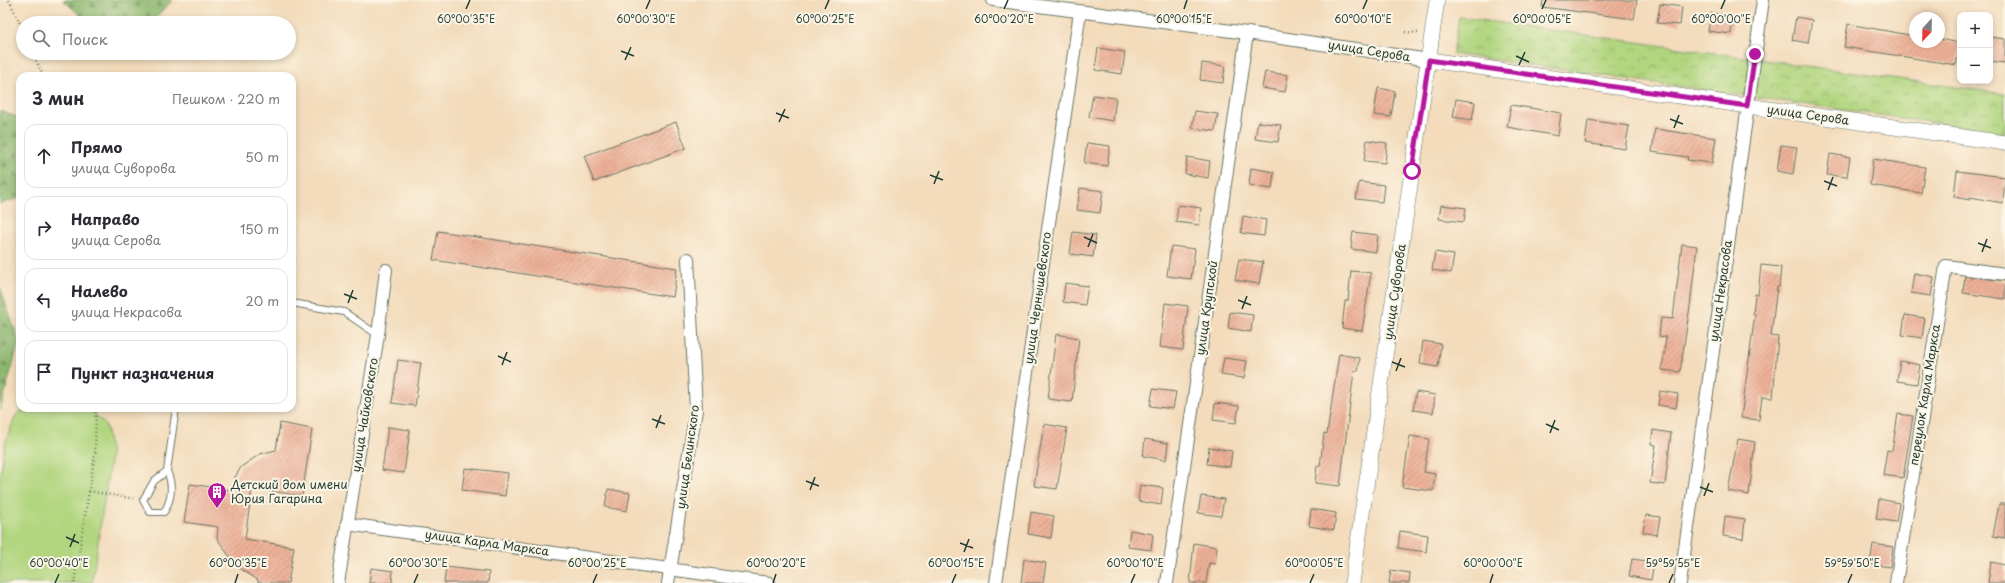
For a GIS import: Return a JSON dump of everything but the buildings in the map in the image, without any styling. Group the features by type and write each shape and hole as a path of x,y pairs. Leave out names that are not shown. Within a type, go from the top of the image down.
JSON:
{"street":[{"name":"улица Серова","path":"994,0 1247,33 2005,143"},
{"name":"улица Суворова","path":"1352,583 1438,0"},
{"name":"улица Некрасова","path":"1680,583 1763,0"},
{"name":"улица Чернышевского","path":"996,583 1080,12"},
{"name":"улица Крупской","path":"1167,583 1247,33"},
{"name":"улица Белинского","path":"668,583 696,410 688,259"},
{"name":"переулок Карла Маркса","path":"1896,583 1946,266 2005,274"},
{"name":"улица Чайковского","path":"338,583 378,336 386,270"},
{"name":"улица Карла Маркса","path":"347,524 769,583"}],"lane":[{"path":"296,304 344,312 378,336"},
{"path":"167,471 154,481 143,500 150,512 164,512 171,502 170,477 167,471 175,412"}],"path":[{"path":"9,0 16,16"},
{"path":"1405,32 1422,33"},
{"path":"36,60 41,72"},
{"path":"74,583 95,454 96,412"},
{"path":"89,491 143,500"}],"green space":[{"path":"63,0 173,0 157,16 81,16"},
{"path":"1459,17 2005,94 2005,133 1453,54"},
{"path":"0,111 16,117 16,199 0,204"},
{"path":"0,287 16,333 16,353 0,410"},
{"path":"20,412 93,412 106,426 111,455 92,583 0,583 0,476 5,443 16,415"}],"place":[{"name":"Детский дом имени Юрия Гагарина","path":"217,509"}],"route":[{"path":"1412,171 1429,60 1747,106 1755,54"}]}
